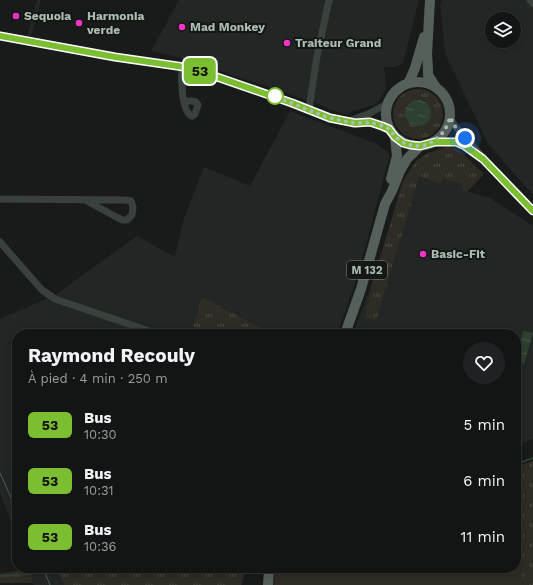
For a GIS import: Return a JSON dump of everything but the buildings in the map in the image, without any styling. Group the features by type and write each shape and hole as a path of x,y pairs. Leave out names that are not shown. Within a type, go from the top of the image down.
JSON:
{"main road":[{"path":"430,0 427,54 428,74 435,86 446,98 450,117 444,132 435,142 420,146 403,143 392,133 386,119 387,104 390,96 396,90 409,82 425,82 435,86"},
{"path":"409,82 415,68 428,21"},
{"name":"M 132","path":"347,329 361,289 397,156 392,133"},
{"name":"M 132","path":"385,204 400,171 408,159 420,146"},
{"path":"268,585 269,573"}],"street":[{"path":"309,109 317,56 329,0"},
{"path":"428,21 435,0"},
{"path":"530,0 533,4"},
{"path":"0,36 115,57 182,66 238,83 330,118 355,123 370,122 392,133"},
{"path":"182,66 181,74 184,102"},
{"path":"348,121 368,114 387,104"},
{"path":"450,117 457,130 533,211"},
{"path":"435,142 456,142 465,146 483,159"},
{"path":"0,199 85,200 131,201 133,207 132,215 127,220 122,220 85,200"},
{"path":"0,242 42,290 55,299 143,329"}],"shaded area":[{"path":"37,0 41,0 31,37 27,36"},
{"path":"179,0 419,0 403,63 395,67 384,67 386,89 377,104 345,114 182,58 151,51"},
{"path":"442,0 533,0 533,195 488,144 445,53 440,5"},
{"path":"290,111 377,144 390,154 357,278 339,329 264,329 202,297 193,326 199,329 12,329 12,524 0,493 0,319 55,295 137,236 175,257 183,221 204,167 250,186"},
{"path":"419,177 441,184 443,179 464,184 462,190 490,198 533,226 533,439 521,443 521,329 355,329 382,256"},
{"path":"30,573 58,573 64,585 34,585"}],"green space":[{"path":"413,89 423,89 436,96 443,109 443,119 436,132 423,139 413,139 404,135 397,128 393,119 393,109 397,100 404,93"},
{"path":"447,147 458,150 484,173 467,192 462,190 464,184 443,179 441,184 419,177 376,320 365,319 372,284 403,181 416,161 428,153"},
{"path":"202,297 264,329 199,329 193,326"},
{"path":"533,461 533,585 523,585 521,573 521,465"},
{"path":"12,572 12,573 30,573 33,583 0,583 0,574"},
{"path":"58,573 245,573 241,585 64,585"},
{"path":"275,573 521,573 523,585 274,585"}],"water":[{"path":"418,100 427,104 431,113 427,122 418,126 409,122 405,113 409,104"},
{"path":"523,331 533,333 524,364 521,363 521,338"}],"waterway":[{"path":"521,462 533,458"},
{"path":"0,576 32,573"}],"tram line":[{"path":"0,473 12,500"},
{"path":"45,573 50,585"}],"bus line":[{"name":"53","path":"0,36 115,57 191,68 238,83 330,118 355,123 370,122 382,126 389,129 395,137 403,143 411,145 420,146 450,140 465,146 483,159 533,211"}],"place":[{"name":"Sequoia","path":"16,16"},
{"name":"Harmonia verde","path":"79,23"},
{"name":"Mad Monkey","path":"182,27"},
{"name":"Traiteur Grand","path":"287,43"},
{"name":"Basic-Fit","path":"423,254"}],"route":[{"path":"275,96 273,96 330,118 355,123 370,122 382,126 389,129 395,137 403,143 411,145 420,146 435,142 444,132 450,117 457,130 465,138"}]}
